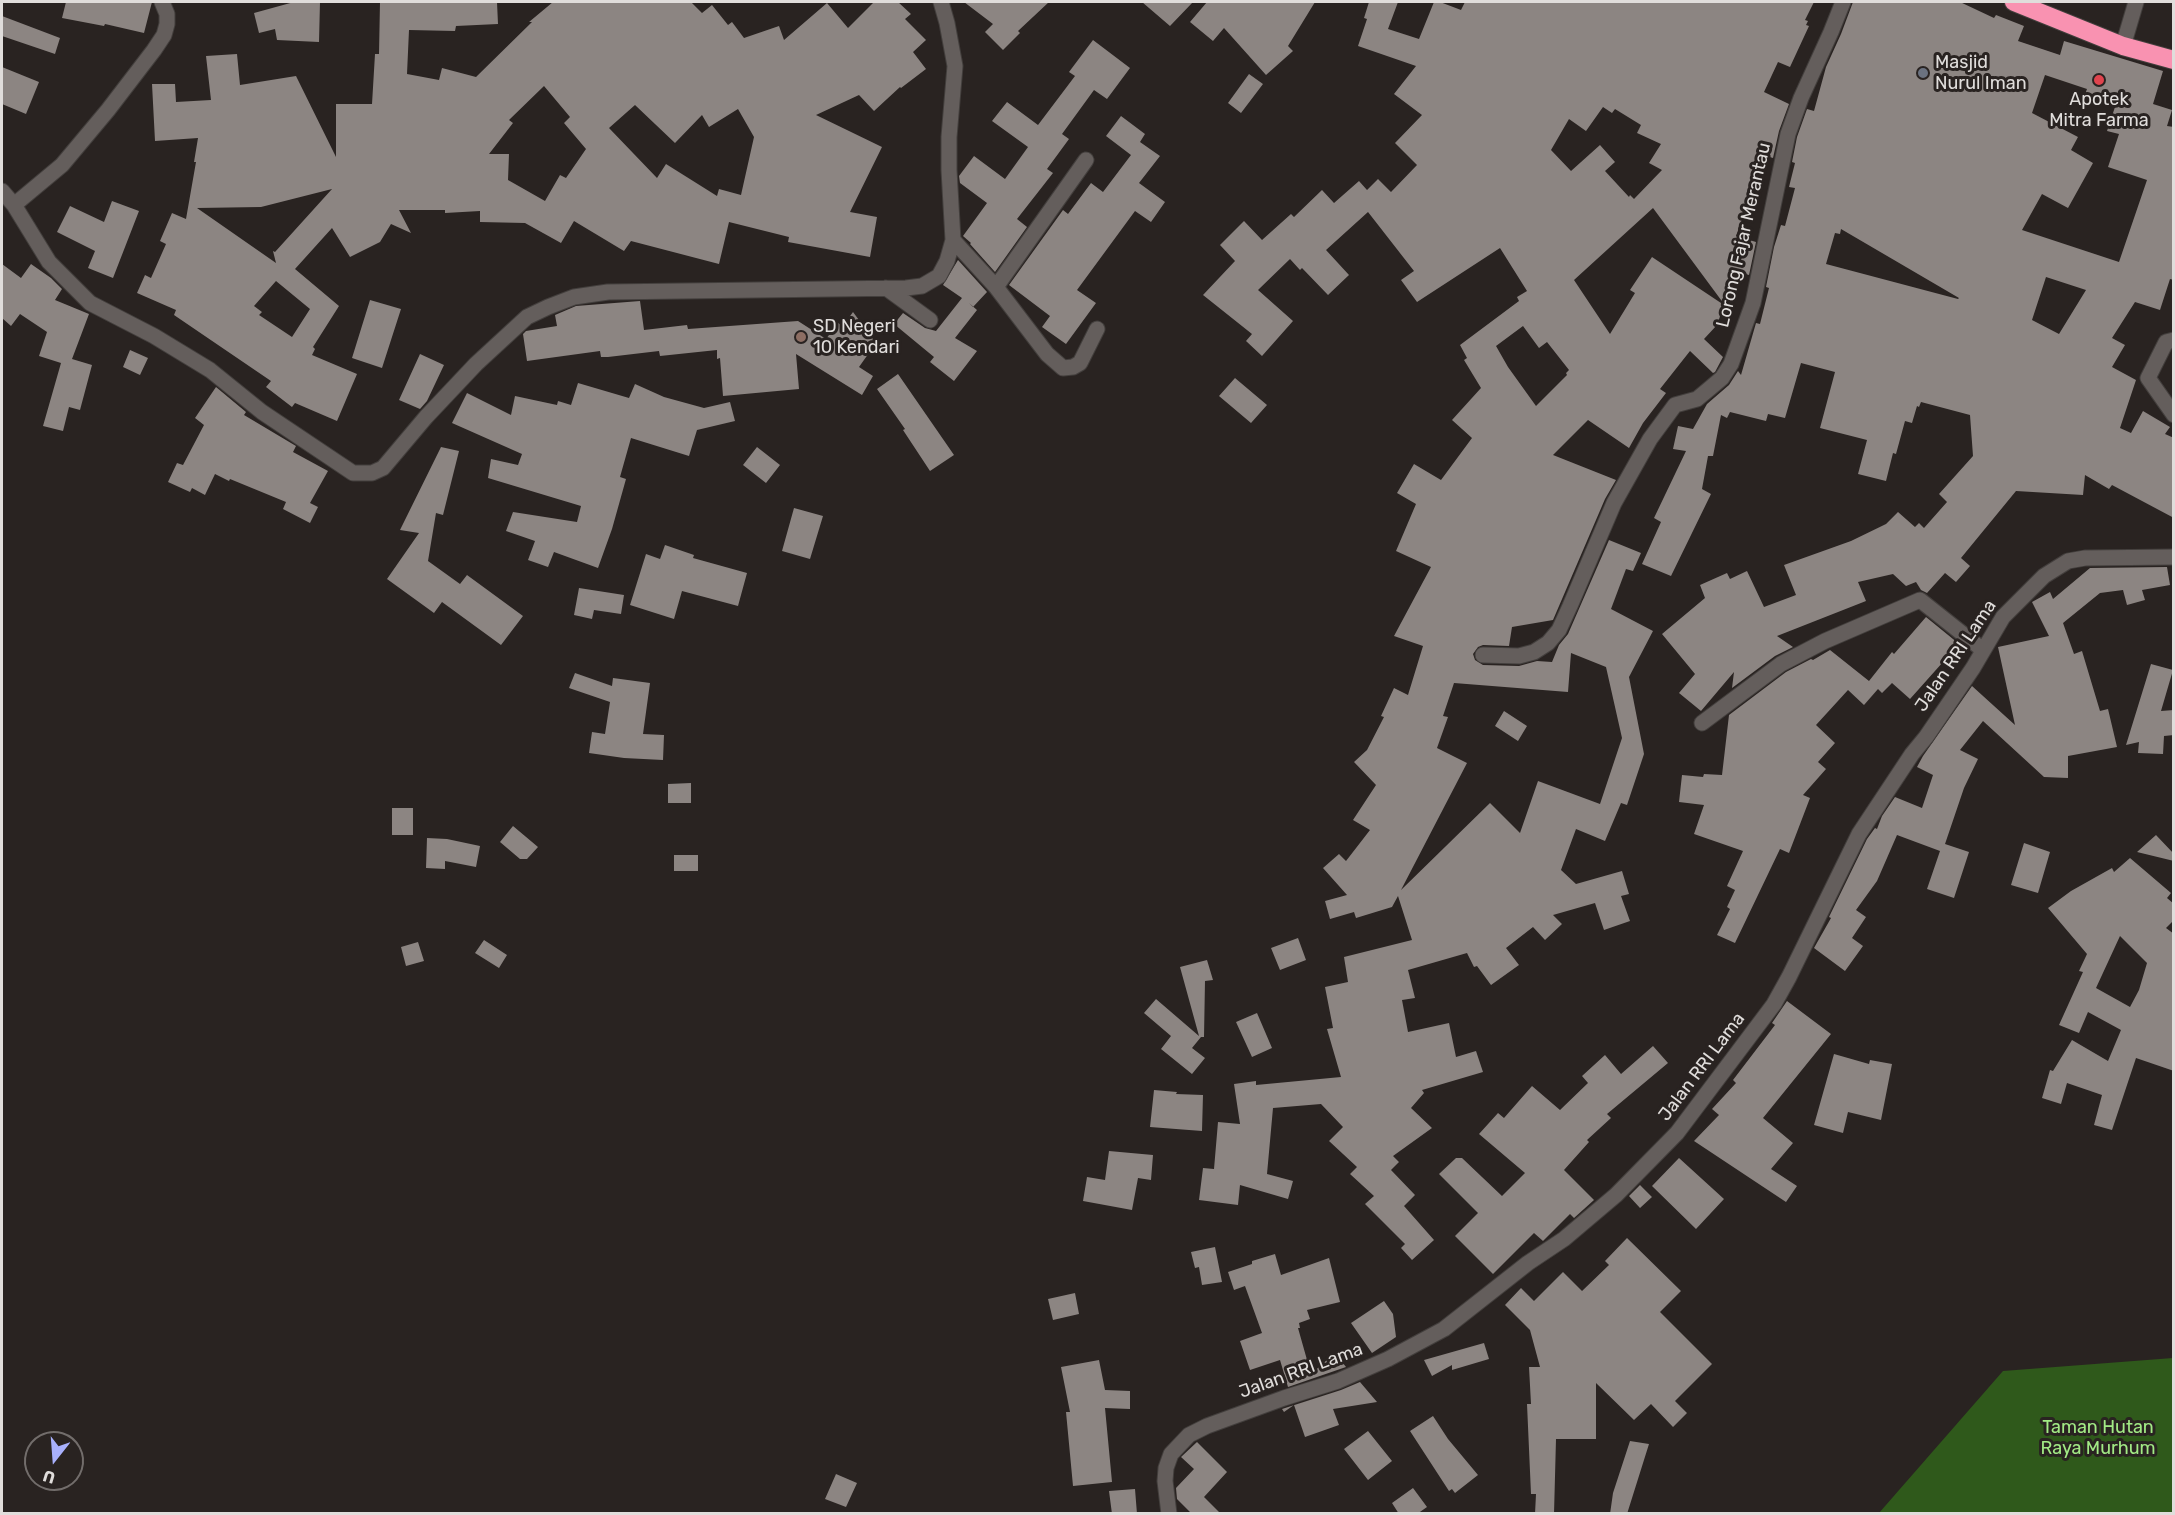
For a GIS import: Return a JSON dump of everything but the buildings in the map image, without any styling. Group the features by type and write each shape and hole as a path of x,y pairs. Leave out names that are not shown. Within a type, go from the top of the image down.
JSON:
{"highway":[{"path":"2014,2 2123,46 2174,60"}],"street":[{"path":"14,205 62,165 154,50 164,35 167,24 167,14 162,2"},
{"path":"2,191 14,205 49,262 90,303 154,336 210,370 262,412 353,473 372,473 384,468 426,417 468,372 527,317 574,297 608,292 922,286 939,276 953,240 949,137 955,66 941,2"},
{"name":"Lorong Fajar Merantau","path":"1483,655 1519,656 1534,652 1548,643 1559,630 1614,503 1650,439 1675,405 1697,399 1722,378 1731,364 1753,303 1788,134 1801,98 1843,2"},
{"path":"2123,46 2136,2"},
{"path":"996,287 1086,160"},
{"path":"953,240 996,287 1047,354 1063,368 1073,367 1080,363 1097,329"},
{"path":"886,288 930,320"},
{"path":"2174,340 2166,342 2148,378 2174,415"},
{"name":"Jalan RRI Lama","path":"1169,1514 1165,1481 1166,1468 1171,1454 1189,1435 1207,1426 1284,1398 1338,1382 1444,1329 1594,1214 1661,1150 1774,1004 1864,824 2003,617 2044,576 2068,561 2085,558 2174,557"},
{"path":"1702,723 1781,664 1825,641 1920,600 1983,650"}],"green space":[{"name":"Taman Hutan Raya Murhum","path":"2173,1358 2173,1513 1879,1513 2003,1371"}],"place":[{"name":"Masjid Nurul Iman","path":"1923,73"},
{"name":"Apotek Mitra Farma","path":"2099,80"},
{"name":"SD Negeri 10 Kendari","path":"801,337"}]}
